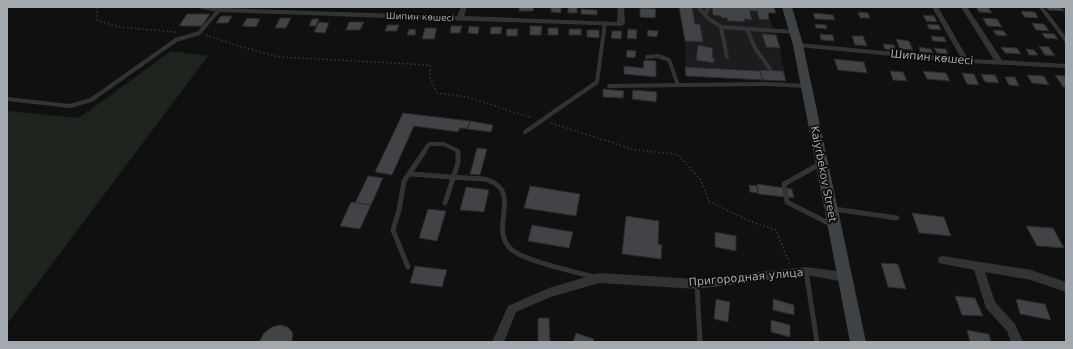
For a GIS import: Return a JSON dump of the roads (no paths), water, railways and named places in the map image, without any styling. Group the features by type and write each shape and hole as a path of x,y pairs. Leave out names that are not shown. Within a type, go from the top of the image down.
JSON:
{"main road":[{"name":"Kaiyrbekov Street","path":"787,7 798,45 858,342"}],"street":[{"name":"Шипин көшесі","path":"201,7 219,10 621,24 621,7"},
{"path":"460,18 464,7"},
{"path":"936,7 966,61"},
{"path":"964,7 999,62"},
{"name":"Шипин көшесі","path":"798,45 966,61 1066,66"},
{"path":"943,260 1032,275 1066,287"},
{"path":"978,266 990,305 1011,328 1017,342"},
{"name":"Пригородная улица","path":"599,278 697,284 806,271 845,277"},
{"path":"498,342 512,309 549,293 599,278"}],"lane":[{"path":"698,7 721,27 795,32"},
{"path":"705,14 709,7"},
{"path":"1041,7 1066,40"},
{"path":"7,99 70,106 91,100 176,40 199,33 219,10"},
{"path":"525,132 597,82 605,23"},
{"path":"721,27 727,57"},
{"path":"747,29 755,48 770,69"},
{"path":"647,57 658,56 669,60 678,85"},
{"path":"609,86 767,84 806,86"},
{"path":"408,267 392,230 399,210 404,181 429,144 444,144 458,151 458,163 446,203"},
{"path":"822,163 784,184 787,202 835,226"},
{"name":"Пригородная улица","path":"409,174 488,180 501,188 506,202 502,221 503,236 511,249 530,259 599,278"},
{"path":"831,209 897,218"},
{"path":"806,271 817,342"},
{"path":"697,284 700,342"}]}
